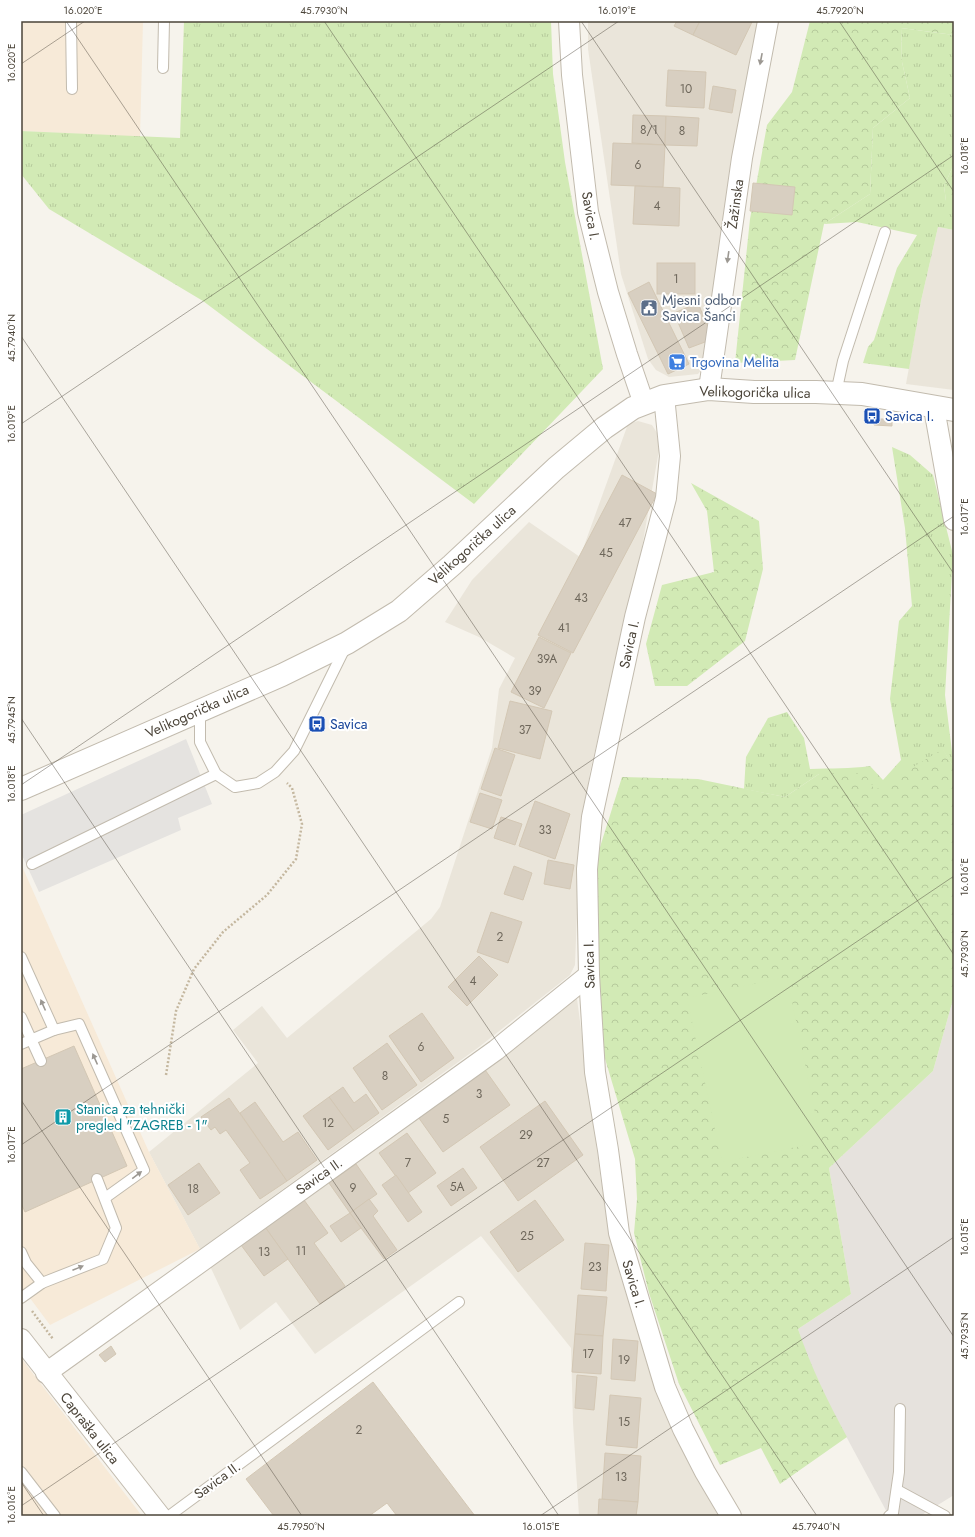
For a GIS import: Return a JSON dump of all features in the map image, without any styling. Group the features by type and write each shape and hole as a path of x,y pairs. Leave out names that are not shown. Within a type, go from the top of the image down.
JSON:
{"street":[{"name":"Savica I.","path":"569,21 572,75 588,212 608,292 627,354 654,400 670,456 666,498 635,617 592,817 586,869 589,975 595,1072 608,1150 619,1233 665,1387 704,1472 732,1516"},
{"name":"Žažinska","path":"709,389 742,158 768,21"},
{"name":"Velikogorička ulica","path":"21,789 282,674 347,643 398,611 452,565 576,451 620,416 633,408 654,400 709,389 754,392 862,394 944,409 954,520"},
{"name":"Savica II.","path":"46,1373 496,1050 589,975"},
{"name":"Capraška ulica","path":"21,1339 46,1373 160,1516"}],"lane":[{"path":"71,21 72,89"},
{"path":"163,68 164,21"},
{"path":"836,393 843,361 885,232"},
{"path":"200,710 200,742 216,774 234,787 258,783 275,772 294,751 347,643"},
{"path":"32,864 216,774"},
{"path":"21,957 54,1030"},
{"path":"21,1017 41,1060"},
{"path":"21,1044 54,1030 79,1024 144,1170 106,1198"},
{"path":"21,1298 42,1283 103,1259 116,1228 106,1198 97,1180"},
{"path":"21,1252 26,1263 42,1283"},
{"name":"Savica II.","path":"169,1516 459,1302"},
{"path":"888,1516 893,1513 897,1490 899,1472 900,1409"},
{"path":"21,1472 55,1516"},
{"path":"897,1490 945,1516"}],"path":[{"path":"166,1075 176,1011 194,969 223,932 267,895 296,859 302,824 292,788 275,772"}],"shaded area":[{"path":"21,21 143,21 140,137 21,131"},
{"path":"588,21 759,21 702,369 698,374 669,377 656,370 648,359 621,274 588,49"},
{"path":"938,227 954,230 954,390 906,384 921,301"},
{"path":"638,421 652,425 657,433 659,450 641,553 590,772 580,838 575,965 570,975 479,1047 200,1249 149,1152 258,1063 233,1030 262,1006 287,1038 431,919 440,907 492,748 499,689 515,658 479,637 445,622 472,580 529,522 580,557 628,424"},
{"path":"186,739 212,804 178,818 181,830 39,892 21,853 21,815"},
{"path":"21,864 149,1152 200,1249 50,1325 21,1286"},
{"path":"576,991 601,1181 653,1377 671,1428 718,1516 579,1516 573,1423 571,1348 481,1236 315,1354 276,1302 240,1330 209,1264"},
{"path":"954,996 954,1495 920,1516 889,1516 826,1399 808,1359 798,1329 851,1294 829,1168 933,1071"},
{"path":"21,1358 142,1516 21,1516"}],"green space":[{"path":"184,21 551,21 553,74 565,162 603,369 474,504 203,301 49,209 21,174 21,131 180,138"},
{"path":"810,21 954,21 954,35 901,28 902,62 910,98 873,128 870,194 824,224 795,360 735,363 750,219 767,125 792,92"},
{"path":"901,28 954,35 954,164 944,186 946,201 954,201 954,230 938,227 921,301 909,369 863,363 868,347 874,340 897,268 917,235 857,222 824,224 870,194 873,128 910,98 902,62"},
{"path":"954,164 954,201 946,201 944,186"},
{"path":"892,447 910,455 933,475 953,555 945,695 954,768 943,750 875,791 819,774 785,797 744,789 746,757 768,718 787,712 804,738 810,769 870,766 883,780 901,760 890,699 899,621 912,606 905,528"},
{"path":"691,483 759,521 763,569 745,641 687,686 655,686 646,644 662,585 714,572 707,511"},
{"path":"943,749 954,768 954,996 933,1071 829,1168 851,1294 798,1329 820,1384 847,1437 780,1484 761,1448 720,1465 679,1384 649,1293 634,1233 637,1199 635,1159 600,1042 595,863 622,777 698,779 785,797 819,774 865,774 875,790"},
{"path":"787,977 821,1142 722,1162 687,998"}],"building":[{"path":"677,21 700,21 693,35 674,26"},
{"path":"700,21 752,22 736,55 693,35"},
{"path":"668,70 706,72 704,108 666,106"},
{"path":"713,86 736,90 732,113 709,109"},
{"path":"633,115 666,116 665,145 632,143"},
{"path":"666,116 699,118 697,146 665,145"},
{"path":"613,143 665,145 663,187 611,185"},
{"path":"753,183 795,187 792,215 750,211"},
{"path":"635,186 680,188 679,226 633,224"},
{"path":"657,263 695,263 695,294 657,294"},
{"path":"649,282 689,364 668,374 628,293"},
{"path":"698,303 713,339 689,348 674,313"},
{"path":"874,419 892,419 892,426 874,425"},
{"path":"622,475 657,494 573,653 538,635"},
{"path":"539,637 571,653 544,708 511,692"},
{"path":"510,701 552,711 540,759 498,748"},
{"path":"495,748 515,755 501,796 481,789"},
{"path":"480,793 502,800 492,829 470,822"},
{"path":"535,801 570,814 555,859 519,846"},
{"path":"501,817 522,824 515,845 494,838"},
{"path":"548,860 574,865 570,889 544,884"},
{"path":"514,866 532,873 523,900 504,894"},
{"path":"491,912 522,922 508,963 477,952"},
{"path":"479,956 498,975 467,1006 448,987"},
{"path":"422,1013 454,1058 421,1082 389,1036"},
{"path":"387,1043 417,1085 382,1110 353,1068"},
{"name":"Stanica za tehnički pregled \"ZAGREB - 1\"","path":"74,1046 127,1166 25,1212 21,1203 21,1069"},
{"path":"483,1067 510,1105 443,1152 416,1114"},
{"path":"343,1087 354,1103 366,1094 379,1113 354,1131 329,1097"},
{"path":"329,1097 354,1131 328,1150 303,1116"},
{"path":"229,1098 287,1181 260,1199 240,1170 250,1163 226,1130 220,1134 215,1127 211,1130 201,1117"},
{"path":"545,1101 583,1155 518,1201 480,1147"},
{"path":"255,1102 283,1142 298,1132 317,1160 287,1181 240,1113"},
{"path":"407,1133 436,1173 408,1193 379,1153"},
{"path":"199,1163 220,1193 188,1215 168,1185"},
{"path":"356,1164 377,1194 350,1213 329,1183"},
{"path":"463,1168 477,1188 451,1206 437,1186"},
{"path":"396,1175 422,1212 408,1222 382,1185"},
{"path":"369,1199 378,1211 373,1216 397,1250 384,1259 350,1213"},
{"path":"304,1200 328,1233 314,1243 345,1286 320,1304 265,1227"},
{"path":"535,1200 564,1240 518,1272 490,1232"},
{"path":"350,1213 361,1228 341,1242 330,1226"},
{"path":"265,1227 288,1259 264,1276 241,1245"},
{"path":"585,1243 609,1245 606,1291 581,1289"},
{"path":"578,1295 607,1297 603,1336 575,1334"},
{"path":"575,1334 603,1336 601,1374 572,1372"},
{"path":"613,1339 638,1341 635,1381 611,1379"},
{"path":"111,1346 116,1354 105,1362 99,1355"},
{"path":"577,1375 597,1377 594,1410 575,1408"},
{"path":"373,1382 475,1516 397,1516 387,1503 369,1516 274,1516 246,1479"},
{"path":"610,1395 641,1398 637,1448 606,1445"},
{"path":"605,1453 641,1456 638,1502 602,1499"},
{"path":"599,1499 638,1502 636,1516 598,1516"}],"place":[{"name":"Mjesni odbor Savica Šanci","path":"649,308"},
{"name":"Trgovina Melita","path":"677,362"},
{"name":"Savica I.","path":"872,416"},
{"name":"Savica","path":"317,724"},
{"name":"Stanica za tehnički pregled \"ZAGREB - 1\"","path":"63,1117"}]}
